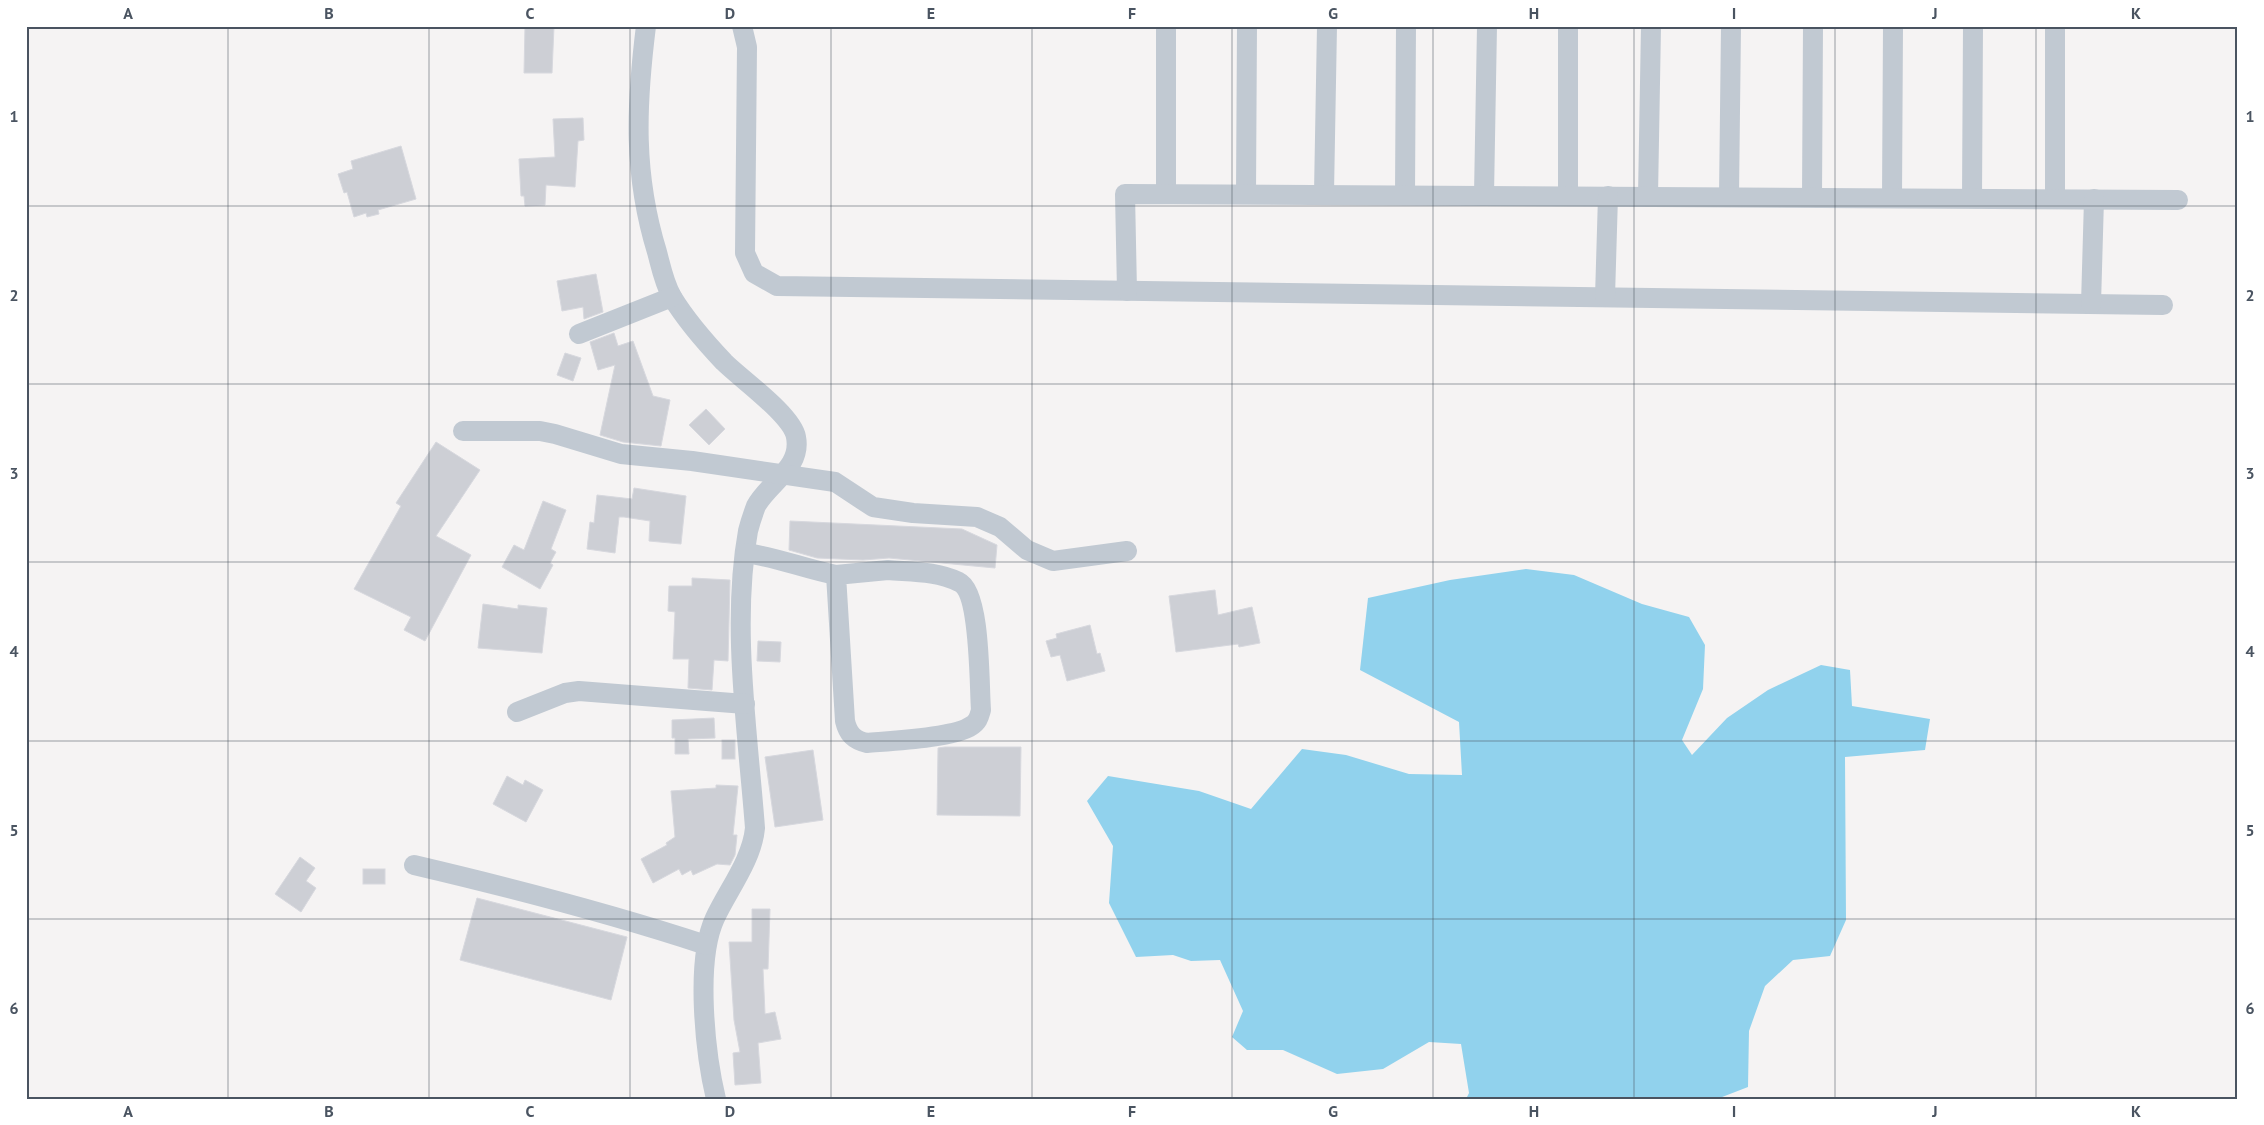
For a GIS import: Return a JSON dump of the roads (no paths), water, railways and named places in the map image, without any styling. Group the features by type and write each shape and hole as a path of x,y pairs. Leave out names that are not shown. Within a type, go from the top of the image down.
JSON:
{"street":[{"path":"646,26 637,107 640,173 648,226 663,275 672,296 722,359 774,406 795,432 796,453 783,474 757,505 749,530 746,553 741,605 744,704 754,837 714,919 706,945 704,994 707,1056 716,1099"},
{"path":"742,26 747,47 745,253 754,273 776,286 2163,305"},
{"path":"1166,26 1166,192"},
{"path":"1246,193 1247,26"},
{"path":"1324,193 1326,26"},
{"path":"1405,194 1406,26"},
{"path":"1484,195 1487,26"},
{"path":"1568,26 1568,195"},
{"path":"1648,196 1651,26"},
{"path":"1729,196 1731,26"},
{"path":"1812,197 1813,26"},
{"path":"1892,26 1892,198"},
{"path":"1972,198 1973,26"},
{"path":"2055,26 2055,199"},
{"path":"1127,291 1125,194 1166,192 2178,200"},
{"path":"1605,297 1608,196"},
{"path":"2091,304 2094,199"},
{"path":"579,334 672,296"},
{"path":"464,431 540,431 621,454 835,482 873,507 913,514 977,517 1000,527 1027,550 1043,559 1053,561 1127,551"},
{"path":"746,553 836,575 888,570 931,573 960,582 966,588 975,610 981,710 978,720 970,727 958,731 899,741 867,743 858,741 852,736 845,721 836,575"},
{"path":"517,712 565,693 578,691 744,704"},
{"path":"414,865 534,893 632,921 706,945"}],"water":[{"path":"1526,569 1574,575 1642,604 1689,617 1705,645 1703,689 1682,740 1692,755 1727,718 1768,690 1821,665 1850,670 1852,706 1930,719 1925,750 1845,757 1846,920 1830,956 1793,960 1765,986 1749,1031 1748,1087 1717,1099 1466,1099 1469,1093 1461,1044 1429,1042 1383,1069 1337,1074 1283,1050 1247,1050 1232,1037 1243,1011 1220,960 1191,961 1173,955 1136,957 1109,903 1113,846 1087,801 1108,776 1199,791 1251,809 1302,749 1346,755 1409,774 1462,775 1459,722 1360,670 1368,598 1450,580"}]}
